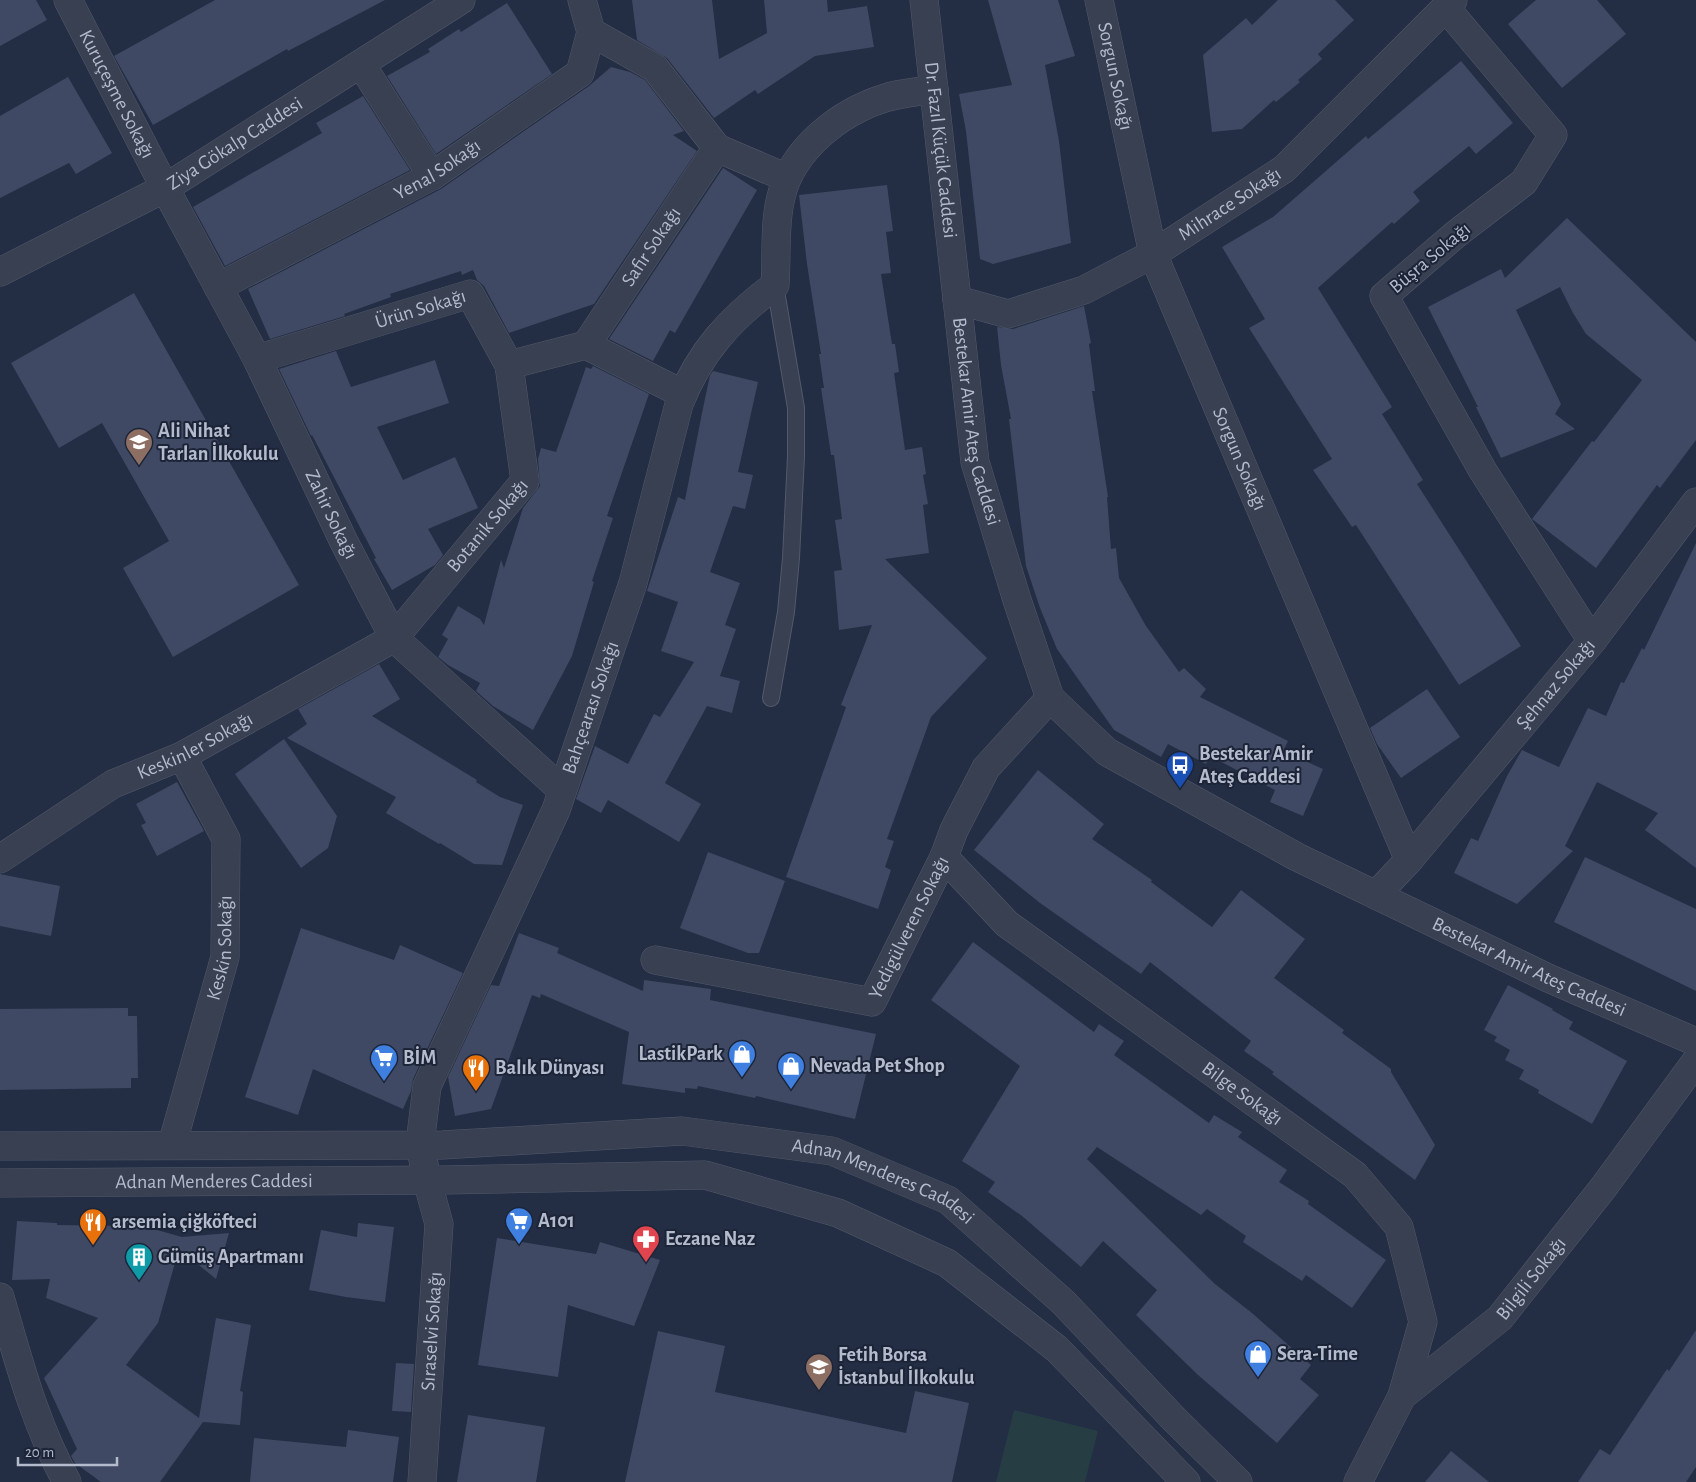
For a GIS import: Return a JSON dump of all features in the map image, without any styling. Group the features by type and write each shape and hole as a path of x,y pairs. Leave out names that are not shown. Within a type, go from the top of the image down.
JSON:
{"street":[{"name":"Kuruçeşme Sokağı","path":"68,0 165,188"},
{"name":"Ziya Gökalp Caddesi","path":"0,272 165,188 461,0"},
{"path":"582,0 591,32 655,68 717,148 787,178"},
{"name":"Dr. Fazıl Küçük Caddesi","path":"924,0 957,300"},
{"name":"Sorgun Sokağı","path":"1099,0 1153,254 1409,860"},
{"name":"Mihrace Sokağı","path":"957,300 1008,314 1084,290 1153,254 1284,169 1450,4"},
{"name":"Büşra Sokağı","path":"1450,4 1553,135 1524,182 1456,234 1384,296 1483,471 1592,641"},
{"name":"Yenal Sokağı","path":"218,287 432,176 580,73 591,32"},
{"path":"361,64 432,176"},
{"path":"776,285 778,214 781,196 787,178 800,157 817,138 844,117 860,108 886,97 934,89"},
{"name":"Safir Sokağı","path":"586,345 717,148"},
{"name":"Zahir Sokağı","path":"165,188 257,358 344,542 394,638 562,790"},
{"name":"Bahçearası Sokağı","path":"420,1144 427,1086 552,819 633,583 683,394 700,362 719,335 746,308 776,285"},
{"name":"Ürün Sokağı","path":"257,358 470,294 509,365"},
{"name":"Bestekar Amir Ateş Caddesi","path":"957,300 975,462 1017,600 1050,698 1107,752 1297,857 1548,978 1696,1042"},
{"path":"509,365 586,345 683,394"},
{"name":"Botanik Sokağı","path":"394,638 526,481 509,365"},
{"name":"Şehnaz Sokağı","path":"1409,860 1592,641 1696,502"},
{"name":"Keskinler Sokağı","path":"0,859 113,784 182,756 394,638"},
{"name":"Yedigülveren Sokağı","path":"655,960 872,1002 944,857 954,830 986,768 1050,698"},
{"name":"Keskin Sokağı","path":"172,1145 225,957 226,839 182,756"},
{"name":"Bilge Sokağı","path":"944,857 1007,924 1355,1175 1399,1227 1423,1322 1402,1396"},
{"path":"1376,895 1409,860"},
{"name":"Bilgili Sokağı","path":"1358,1482 1402,1396 1500,1318 1603,1188 1696,1061"},
{"name":"Adnan Menderes Caddesi","path":"0,1146 442,1145 682,1132 832,1151 948,1200 1062,1302 1174,1420 1238,1482"},
{"path":"420,1144 427,1180"},
{"name":"Adnan Menderes Caddesi","path":"0,1183 427,1180 705,1175 838,1213 947,1263 1057,1349 1186,1482"},
{"name":"Sıraselvi Sokağı","path":"422,1482 439,1224 427,1180"},
{"path":"0,1297 21,1368 53,1456 68,1482"}],"lane":[{"path":"771,698 786,612 791,558 796,456 796,408 776,285"}],"green space":[{"path":"1014,1410 1098,1431 1085,1482 996,1482"}],"building":[{"path":"0,0 36,0 47,20 0,46"},
{"path":"215,0 385,0 288,51 287,49 153,125 114,56"},
{"path":"632,0 712,0 719,59 767,33 764,0 827,0 828,12 867,6 874,47 815,56 758,94 755,90 714,118 667,58 637,40"},
{"path":"988,0 1058,0 1075,56 1045,65 1059,141 1071,243 993,264 980,259 966,131 959,94 1012,85"},
{"path":"1278,0 1335,0 1354,20 1318,54 1322,59 1298,80 1300,82 1276,102 1274,100 1242,129 1212,132 1203,55 1246,18 1252,25"},
{"path":"1536,0 1597,0 1626,34 1562,88 1508,24"},
{"path":"507,3 552,74 436,154 387,76 430,52 428,49 459,29 461,32"},
{"path":"1461,61 1513,123 1476,154 1469,146 1413,192 1420,201 1394,224 1392,222 1318,288 1392,407 1382,414 1423,480 1417,484 1521,646 1459,685 1356,525 1352,527 1313,470 1332,459 1249,328 1265,319 1222,247 1273,217 1366,136 1368,139"},
{"path":"611,67 630,72 645,80 684,131 673,135 697,151 594,304 509,333 484,286 477,280 473,270 462,275 461,271 390,294 391,297 344,314 345,316 270,339 248,289 441,189 589,86"},
{"path":"68,77 112,153 76,174 69,163 0,198 0,116"},
{"path":"363,96 410,170 225,266 193,207 322,133 316,123"},
{"path":"723,168 757,190 675,333 670,330 653,361 609,339"},
{"path":"887,185 893,231 886,232 891,273 881,274 892,344 895,344 899,372 894,373 905,450 922,447 926,474 923,475 928,504 923,505 929,553 885,559 987,658 931,717 887,839 894,841 885,867 891,870 878,909 786,877 846,707 841,705 872,625 839,630 834,571 842,570 835,520 842,519 834,455 831,455 821,388 824,388 819,354 821,354 807,264 799,195"},
{"path":"1567,218 1696,342 1696,440 1660,488 1657,485 1596,568 1532,519 1642,380 1586,334 1560,287 1516,310 1561,404 1555,414 1575,429 1501,458 1428,307 1501,269 1505,278"},
{"path":"134,293 299,585 173,657 123,568 169,541 102,423 59,448 11,363"},
{"path":"1084,306 1091,343 1089,344 1095,391 1092,391 1108,497 1111,549 1116,548 1119,578 1146,626 1179,672 1184,668 1206,689 1200,697 1288,741 1283,751 1323,769 1303,816 1270,802 1275,790 1210,756 1206,764 1168,744 1161,757 1114,730 1057,649 1040,608 1026,566 1009,419 1011,419 1001,365 997,327 1013,329"},
{"path":"336,351 351,387 435,360 449,403 377,427 403,480 455,457 478,508 428,529 443,555 435,565 392,590 311,436 279,369"},
{"path":"593,366 649,394 607,516 613,518 592,581 594,582 572,656 533,730 493,706 476,691 480,683 448,665 438,657 448,639 442,635 458,606 480,619 484,625 501,560 504,568 523,508 540,486 538,459 541,448 556,452 586,367 591,369"},
{"path":"713,371 758,382 738,472 753,475 745,509 733,506 710,572 740,583 725,625 736,629 720,676 740,681 732,713 707,706 665,783 701,804 679,842 608,800 601,813 576,799 595,746 628,764 654,714 660,717 694,662 661,651 678,602 647,591 678,497 685,500 710,375"},
{"path":"1696,543 1696,868 1645,830 1658,813 1597,782 1565,846 1573,851 1517,904 1454,873 1471,838 1478,841 1507,776 1522,750 1559,767 1588,708 1606,716 1621,682 1624,683 1642,648 1644,650"},
{"path":"379,664 400,699 372,716 477,780 476,782 500,797 523,805 502,865 474,864 386,813 396,797 287,738 307,724 298,709"},
{"path":"1427,689 1460,737 1401,778 1377,744 1370,728"},
{"path":"284,739 337,816 328,848 301,868 235,774"},
{"path":"1038,770 1104,824 1092,839 1152,880 1151,882 1212,927 1241,890 1305,939 1274,978 1344,1030 1342,1033 1391,1069 1391,1072 1435,1145 1415,1180 1244,1051 1251,1041 1150,962 1141,974 1040,903 974,850"},
{"path":"177,782 204,831 157,856 141,825 146,823 136,804"},
{"path":"708,852 785,881 759,953 748,953 680,928"},
{"path":"1585,857 1696,909 1696,991 1554,922"},
{"path":"0,874 60,886 51,936 0,926"},
{"path":"301,928 394,960 400,945 463,973 413,1079 411,1091 403,1109 313,1069 298,1115 245,1097"},
{"path":"519,933 559,948 557,953 643,991 644,980 711,989 710,1000 876,1034 855,1119 756,1096 755,1098 698,1086 697,1089 685,1088 685,1093 622,1084 629,1032 541,994 540,998 532,995 491,1109 455,1116 448,1077 491,985 499,986"},
{"path":"973,942 1094,1032 1099,1024 1124,1041 1114,1055 1209,1123 1214,1115 1242,1132 1238,1137 1287,1170 1279,1182 1309,1201 1308,1204 1386,1260 1352,1308 1306,1275 1302,1281 1243,1242 1246,1236 1207,1209 1201,1215 1097,1147 1087,1159 1215,1284 1252,1313 1311,1365 1300,1379 1319,1395 1277,1443 1198,1375 1136,1315 1157,1290 1103,1241 1081,1267 1022,1216 988,1192 995,1182 962,1161 1020,1066 931,1000"},
{"path":"1508,985 1573,1022 1569,1029 1627,1061 1592,1124 1538,1093 1539,1090 1519,1079 1524,1070 1505,1060 1510,1050 1494,1041 1497,1037 1484,1030"},
{"path":"128,1008 128,1016 137,1016 138,1078 131,1078 131,1088 0,1090 0,1009"},
{"path":"17,1221 57,1223 57,1225 124,1226 125,1221 182,1237 229,1233 216,1279 179,1249 158,1323 126,1365 199,1418 216,1318 251,1325 240,1391 243,1392 240,1425 203,1422 160,1482 101,1482 75,1463 71,1456 77,1449 44,1378 98,1318 46,1298 50,1279 12,1280"},
{"path":"358,1223 394,1227 385,1302 309,1290 321,1230 357,1237"},
{"path":"497,1238 596,1254 600,1242 660,1260 634,1326 568,1305 558,1377 478,1365"},
{"path":"1696,1330 1696,1467 1686,1482 1578,1482 1600,1449 1610,1455 1667,1369 1669,1371"},
{"path":"658,1331 725,1346 715,1392 906,1433 915,1391 969,1403 952,1482 625,1482"},
{"path":"396,1363 414,1364 411,1412 392,1411"},
{"path":"468,1415 545,1427 536,1482 457,1482"},
{"path":"348,1430 399,1437 393,1482 250,1482 254,1438 346,1447"},
{"path":"1451,1451 1489,1482 1425,1482"}],"place":[{"name":"Ali Nihat Tarlan İlkokulu","path":"139,466"},
{"name":"Bestekar Amir Ateş Caddesi","path":"1180,789"},
{"name":"LastikPark","path":"742,1078"},
{"name":"BİM","path":"384,1082"},
{"name":"Nevada Pet Shop","path":"791,1090"},
{"name":"Balık Dünyası","path":"476,1092"},
{"name":"A101","path":"519,1245"},
{"name":"arsemia çiğköfteci","path":"93,1246"},
{"name":"Eczane Naz","path":"646,1263"},
{"name":"Gümüş Apartmanı","path":"139,1281"},
{"name":"Sera-Time","path":"1258,1378"},
{"name":"Fetih Borsa İstanbul İlkokulu","path":"819,1391"}]}
